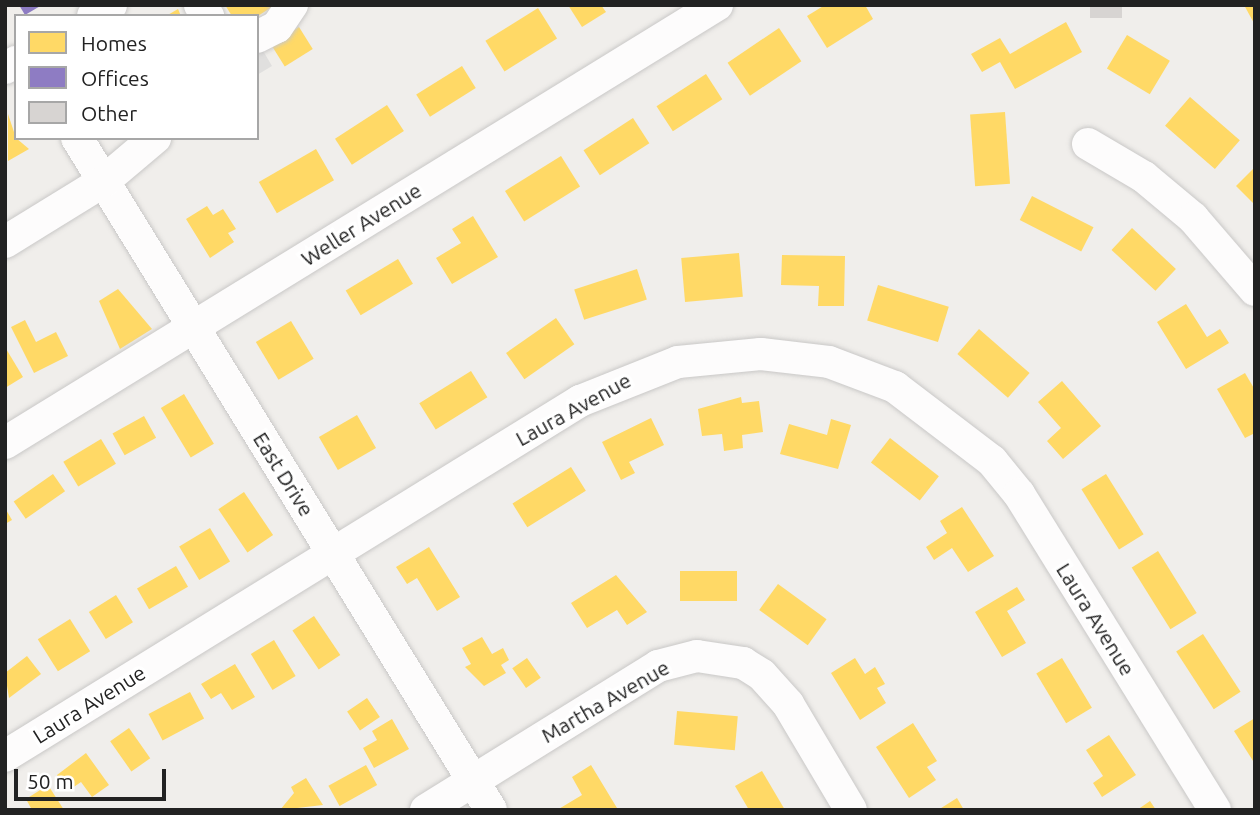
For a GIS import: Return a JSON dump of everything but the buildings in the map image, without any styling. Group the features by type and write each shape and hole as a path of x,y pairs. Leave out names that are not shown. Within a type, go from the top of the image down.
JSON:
{"street":[{"path":"259,36 277,27 292,5"},
{"name":"Weller Avenue","path":"5,443 717,5"},
{"name":"East Drive","path":"78,140 491,810"},
{"path":"5,242 104,181 153,140"},
{"path":"1088,144 1144,177 1194,218 1255,290"},
{"name":"Laura Avenue","path":"5,756 580,401 644,371 723,355 829,362 895,387 992,461 1019,495 1215,810"},
{"name":"Martha Avenue","path":"426,810 658,666 720,657 762,675 780,695 851,810"}],"shaded area":[{"path":"286,5 299,27 262,49 272,66 259,74 259,19"}]}
